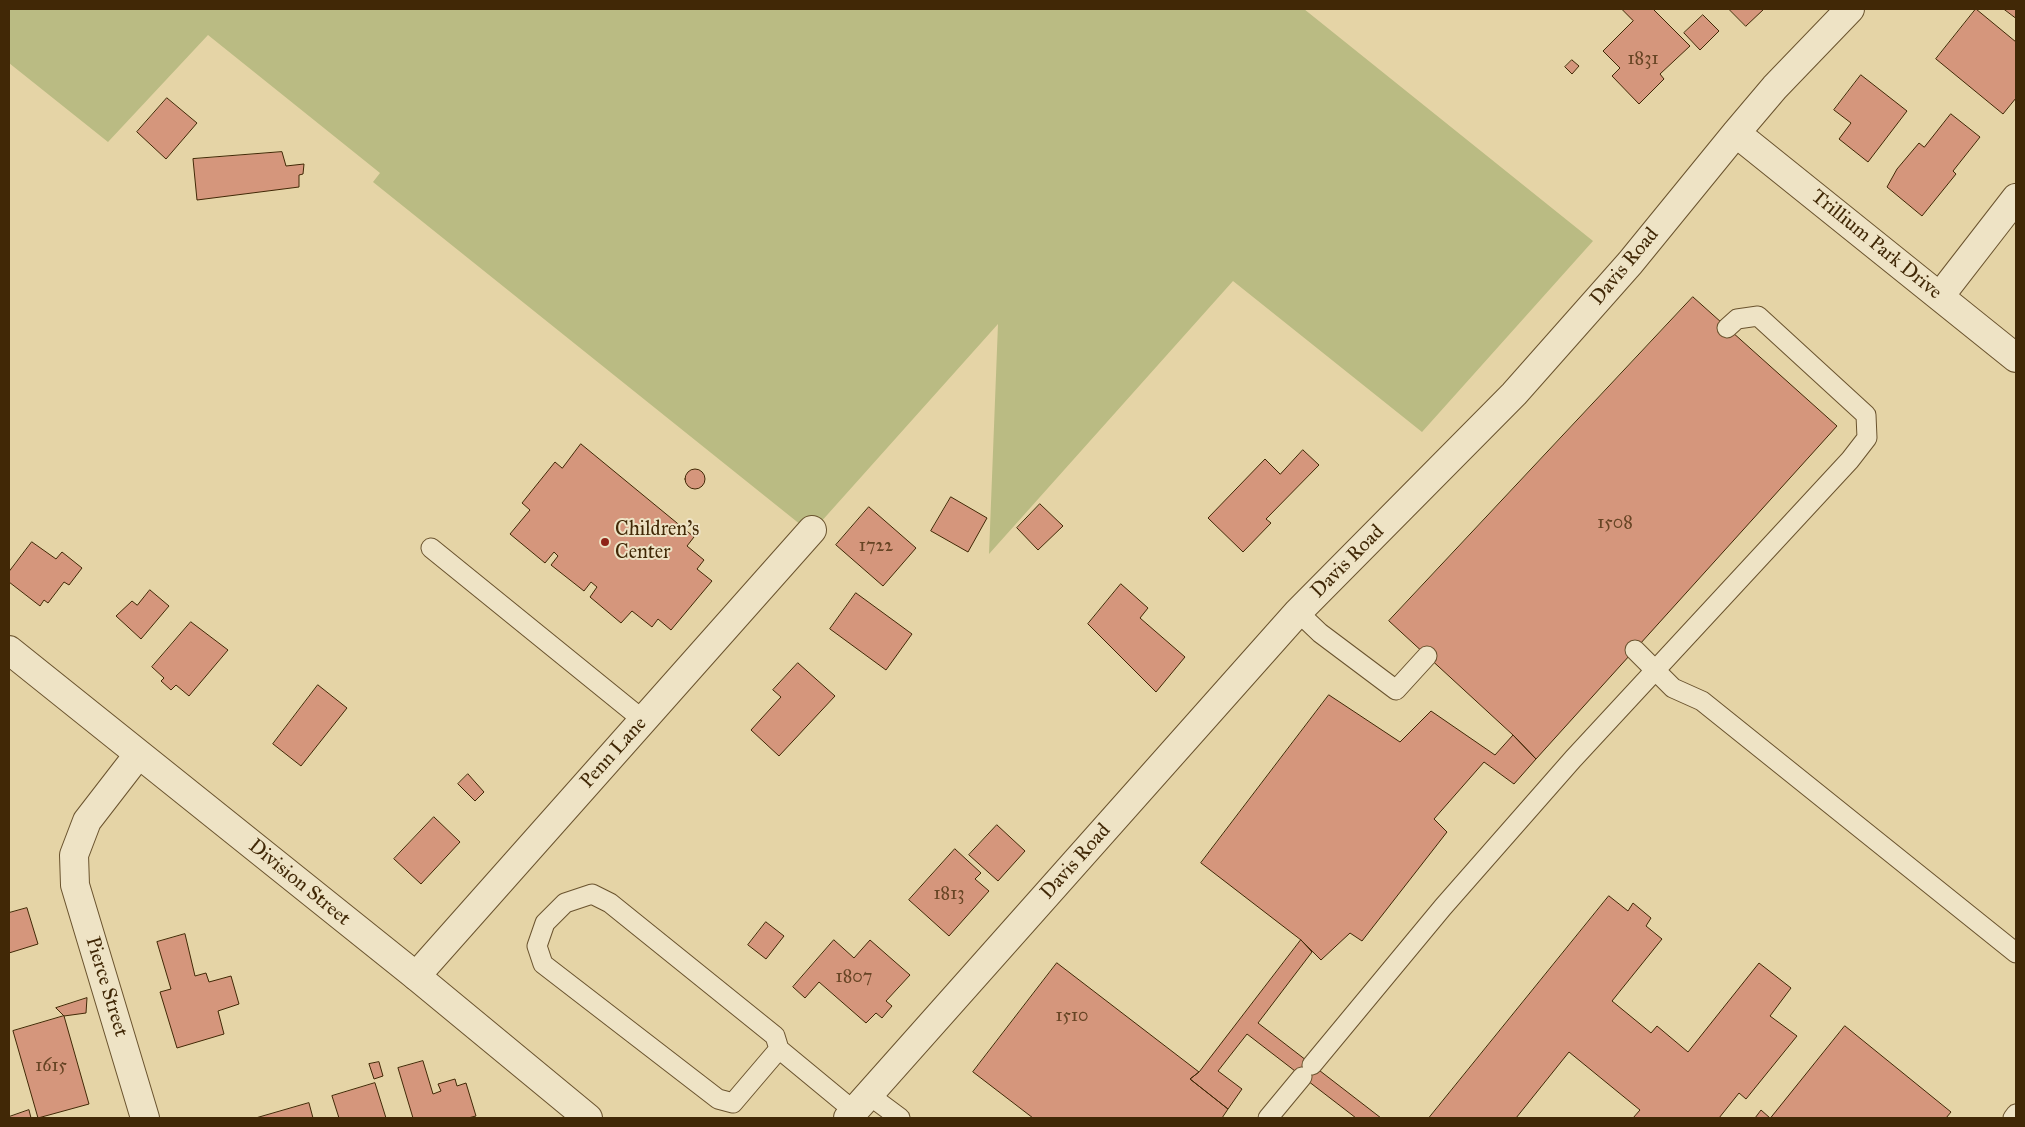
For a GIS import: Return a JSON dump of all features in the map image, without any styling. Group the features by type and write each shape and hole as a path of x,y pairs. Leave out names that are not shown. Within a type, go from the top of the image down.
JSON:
{"street":[{"name":"Davis Road","path":"857,1108 1298,612 1514,394 1630,264 1736,132 1775,87 1850,9"},
{"name":"Trillium Park Drive","path":"1736,132 2016,358"},
{"path":"1940,296 2016,198"},
{"name":"Penn Lane","path":"416,976 812,530"},
{"name":"Division Street","path":"9,650 416,976 588,1118"},
{"name":"Pierce Street","path":"138,755 87,821 74,854 75,885 145,1118"}],"lane":[{"path":"1268,1118 1455,893 1573,758 1850,460 1867,438 1866,416 1758,316 1737,319 1727,328"},
{"path":"431,548 643,720"},
{"path":"1298,612 1320,632 1396,690 1427,656"},
{"path":"1635,650 1673,688 1702,701 2016,953"},
{"path":"779,1049 733,1103 718,1099 543,964 537,946 545,923 565,903 592,894 604,900 776,1036 779,1049 857,1108 900,1118"},
{"path":"2013,1118 2016,1114"}],"green space":[{"path":"9,9 1304,9 1593,241 1422,432 1233,281 989,554 998,324 811,533 373,182 380,173 208,35 108,142 9,63"}],"building":[{"path":"1622,9 1653,9 1690,46 1660,74 1664,79 1639,104 1612,76 1620,68 1603,51 1633,21"},
{"path":"1729,9 1764,9 1746,26"},
{"path":"1976,9 2016,42 2016,98 2003,114 1936,59"},
{"path":"2004,9 2016,9 2016,18"},
{"path":"1703,15 1719,31 1700,50 1684,33"},
{"path":"1572,60 1579,66 1572,74 1565,67"},
{"path":"1861,75 1907,111 1868,162 1839,139 1851,123 1834,110"},
{"path":"167,98 197,123 166,159 137,132"},
{"path":"1951,114 1980,137 1953,171 1956,174 1922,216 1887,187 1897,169 1919,143 1924,147"},
{"path":"282,152 286,166 304,164 303,174 299,175 299,187 197,200 193,159"},
{"path":"1693,297 1837,426 1536,759 1513,735 1389,621"},
{"name":"Children's Center","path":"581,444 694,537 687,546 704,560 697,569 712,581 671,630 658,619 652,627 632,611 621,623 590,597 597,587 591,582 584,591 551,565 558,556 554,552 545,563 510,534 530,510 522,503 555,462 562,468"},
{"path":"1303,450 1319,465 1266,519 1271,523 1243,552 1208,518 1265,459 1280,474"},
{"path":"695,469 702,472 705,479 702,486 695,489 688,486 685,479 688,472"},
{"path":"951,497 987,518 968,552 931,531"},
{"path":"1040,504 1063,526 1038,550 1017,528"},
{"path":"869,507 916,548 883,586 836,545"},
{"path":"32,542 56,559 62,552 82,568 69,585 64,582 48,603 44,600 40,606 9,582 9,572"},
{"path":"1121,584 1148,608 1140,618 1185,657 1156,692 1088,624"},
{"path":"150,590 169,606 141,639 116,616 132,601 137,605"},
{"path":"856,593 912,634 886,670 830,629"},
{"path":"191,622 228,650 189,696 176,685 171,690 161,681 164,678 152,667"},
{"path":"798,663 835,696 779,756 751,730 781,697 773,690"},
{"path":"318,685 347,708 301,766 273,744"},
{"path":"1329,695 1400,742 1431,711 1495,755 1513,735 1536,759 1514,784 1484,762 1434,819 1447,832 1362,941 1350,933 1321,960 1301,940 1201,863"},
{"path":"468,774 484,792 475,801 458,784"},
{"path":"434,817 460,842 421,884 394,859"},
{"path":"997,825 1025,851 998,881 969,855"},
{"path":"955,849 981,873 975,879 989,891 949,936 909,900"},
{"path":"1609,896 1628,911 1633,903 1651,918 1646,926 1662,939 1612,1001 1651,1033 1657,1026 1688,1052 1759,963 1791,988 1770,1016 1797,1036 1746,1099 1739,1093 1719,1118 1633,1118 1640,1110 1569,1052 1516,1118 1429,1118"},
{"path":"27,908 38,944 9,953 9,913"},
{"path":"766,922 784,936 766,959 748,945"},
{"path":"185,934 195,976 206,973 209,982 231,976 239,1004 218,1011 224,1034 177,1048 160,992 171,989 157,942"},
{"path":"834,940 854,958 870,940 910,975 886,1001 892,1006 882,1018 876,1013 866,1023 819,982 805,998 793,987"},
{"path":"1301,940 1312,952 1258,1023 1381,1118 1356,1118 1247,1034 1218,1071 1242,1089 1228,1109 1190,1079 1199,1072"},
{"path":"1057,963 1199,1072 1190,1079 1228,1109 1222,1118 1033,1118 973,1072"},
{"path":"87,998 86,1013 64,1016 56,1008"},
{"path":"64,1016 89,1104 38,1118 13,1031"},
{"path":"1845,1026 1951,1112 1946,1118 1770,1118"},
{"path":"423,1061 433,1094 441,1091 438,1084 455,1079 457,1086 466,1083 476,1116 468,1118 413,1118 398,1068"},
{"path":"379,1062 383,1076 374,1079 369,1064"},
{"path":"375,1083 386,1118 339,1118 332,1096"},
{"path":"309,1103 313,1118 256,1118"},
{"path":"29,1110 31,1118 9,1118 9,1117"},
{"path":"1761,1110 1770,1118 1755,1118"}],"place":[{"name":"Children's Center","path":"605,542"}]}
